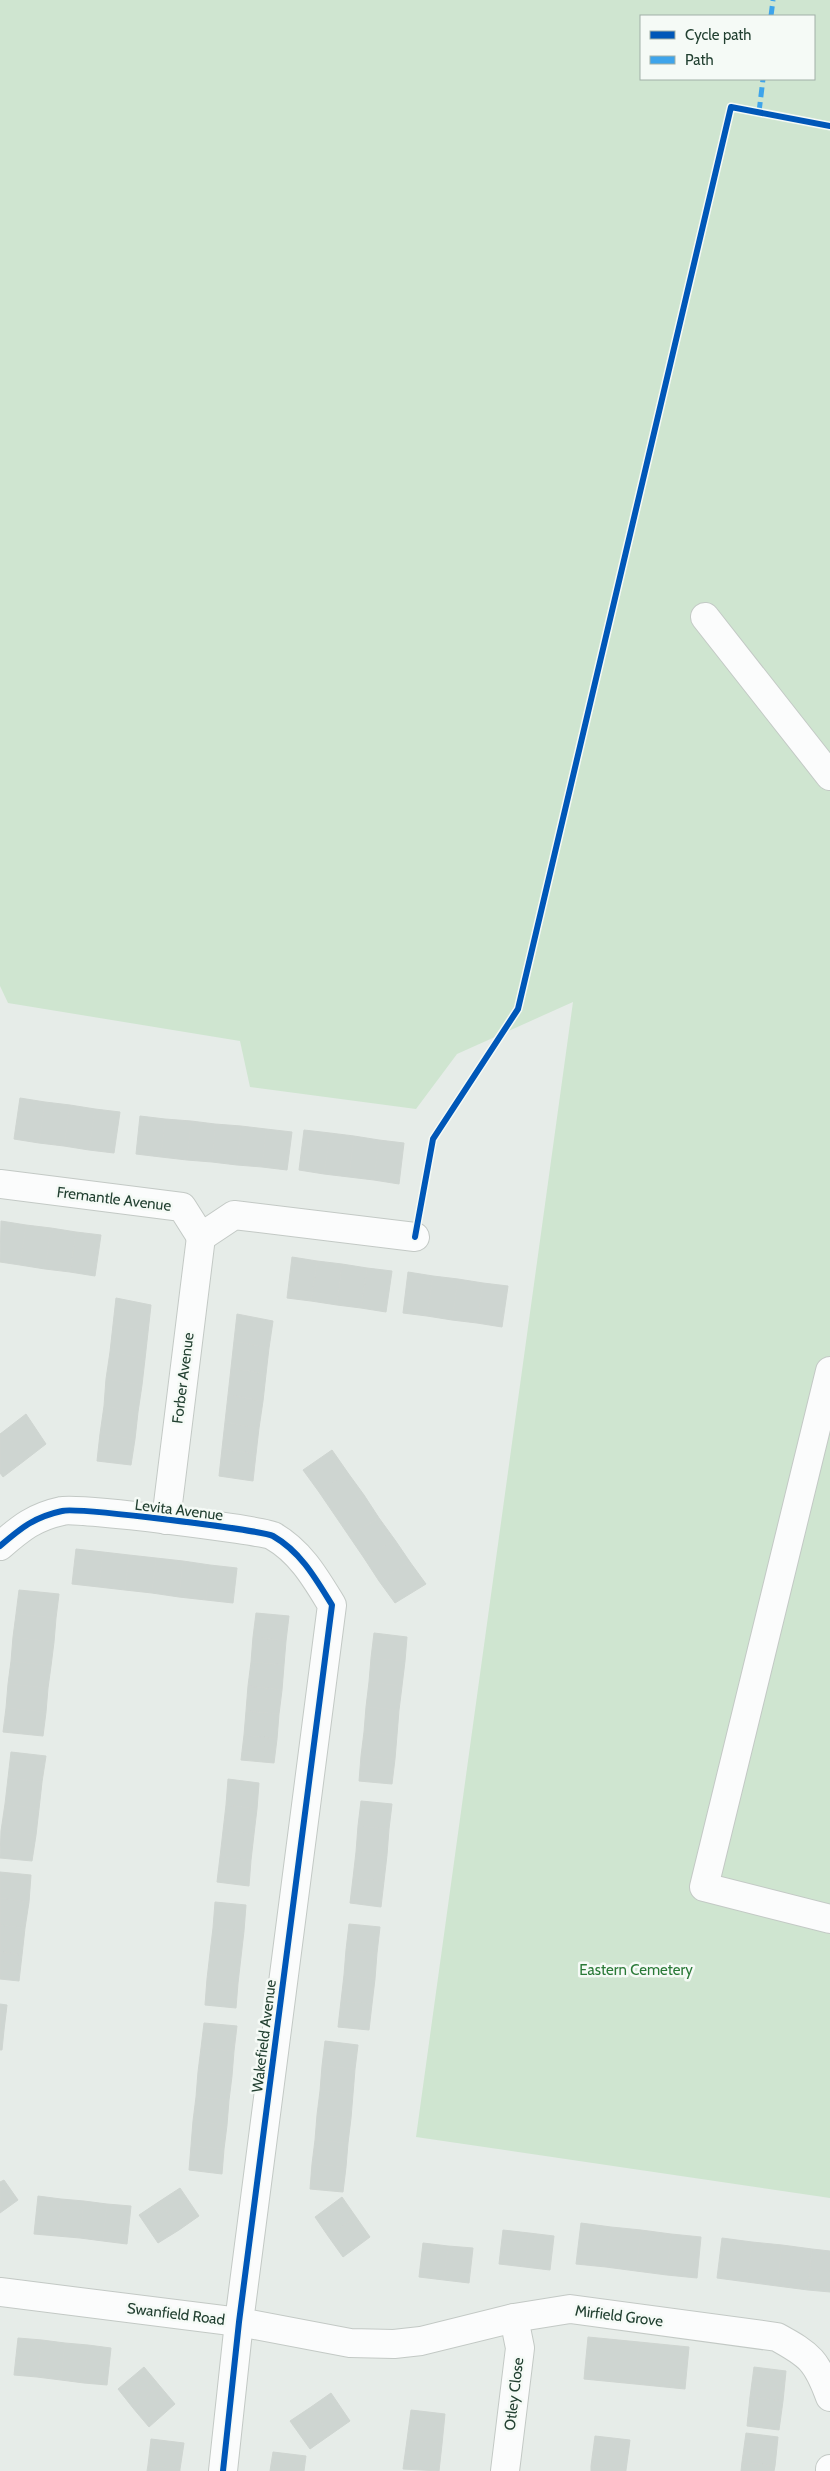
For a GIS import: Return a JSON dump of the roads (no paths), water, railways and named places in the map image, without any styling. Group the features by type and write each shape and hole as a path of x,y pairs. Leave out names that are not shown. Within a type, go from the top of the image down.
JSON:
{"street":[{"path":"705,617 830,776"},
{"name":"Fremantle Avenue","path":"0,1184 182,1208 201,1237"},
{"path":"201,1237 234,1215 415,1236"},
{"name":"Forber Avenue","path":"166,1520 201,1237"},
{"path":"830,1371 704,1886 830,1919"},
{"name":"Levita Avenue","path":"0,1546 28,1522 64,1510 166,1520 272,1535 304,1561 332,1605"},
{"name":"Wakefield Avenue","path":"223,2471 239,2322 332,1605"},
{"name":"Swanfield Road","path":"0,2292 239,2322 350,2343"},
{"name":"Mirfield Grove","path":"350,2343 394,2344 421,2341 514,2318 570,2309 777,2337 807,2354 821,2372 830,2397"},
{"name":"Otley Close","path":"505,2471 520,2348 514,2318"}],"park label":[{"name":"Eastern Cemetery","path":"636,1970"}]}
